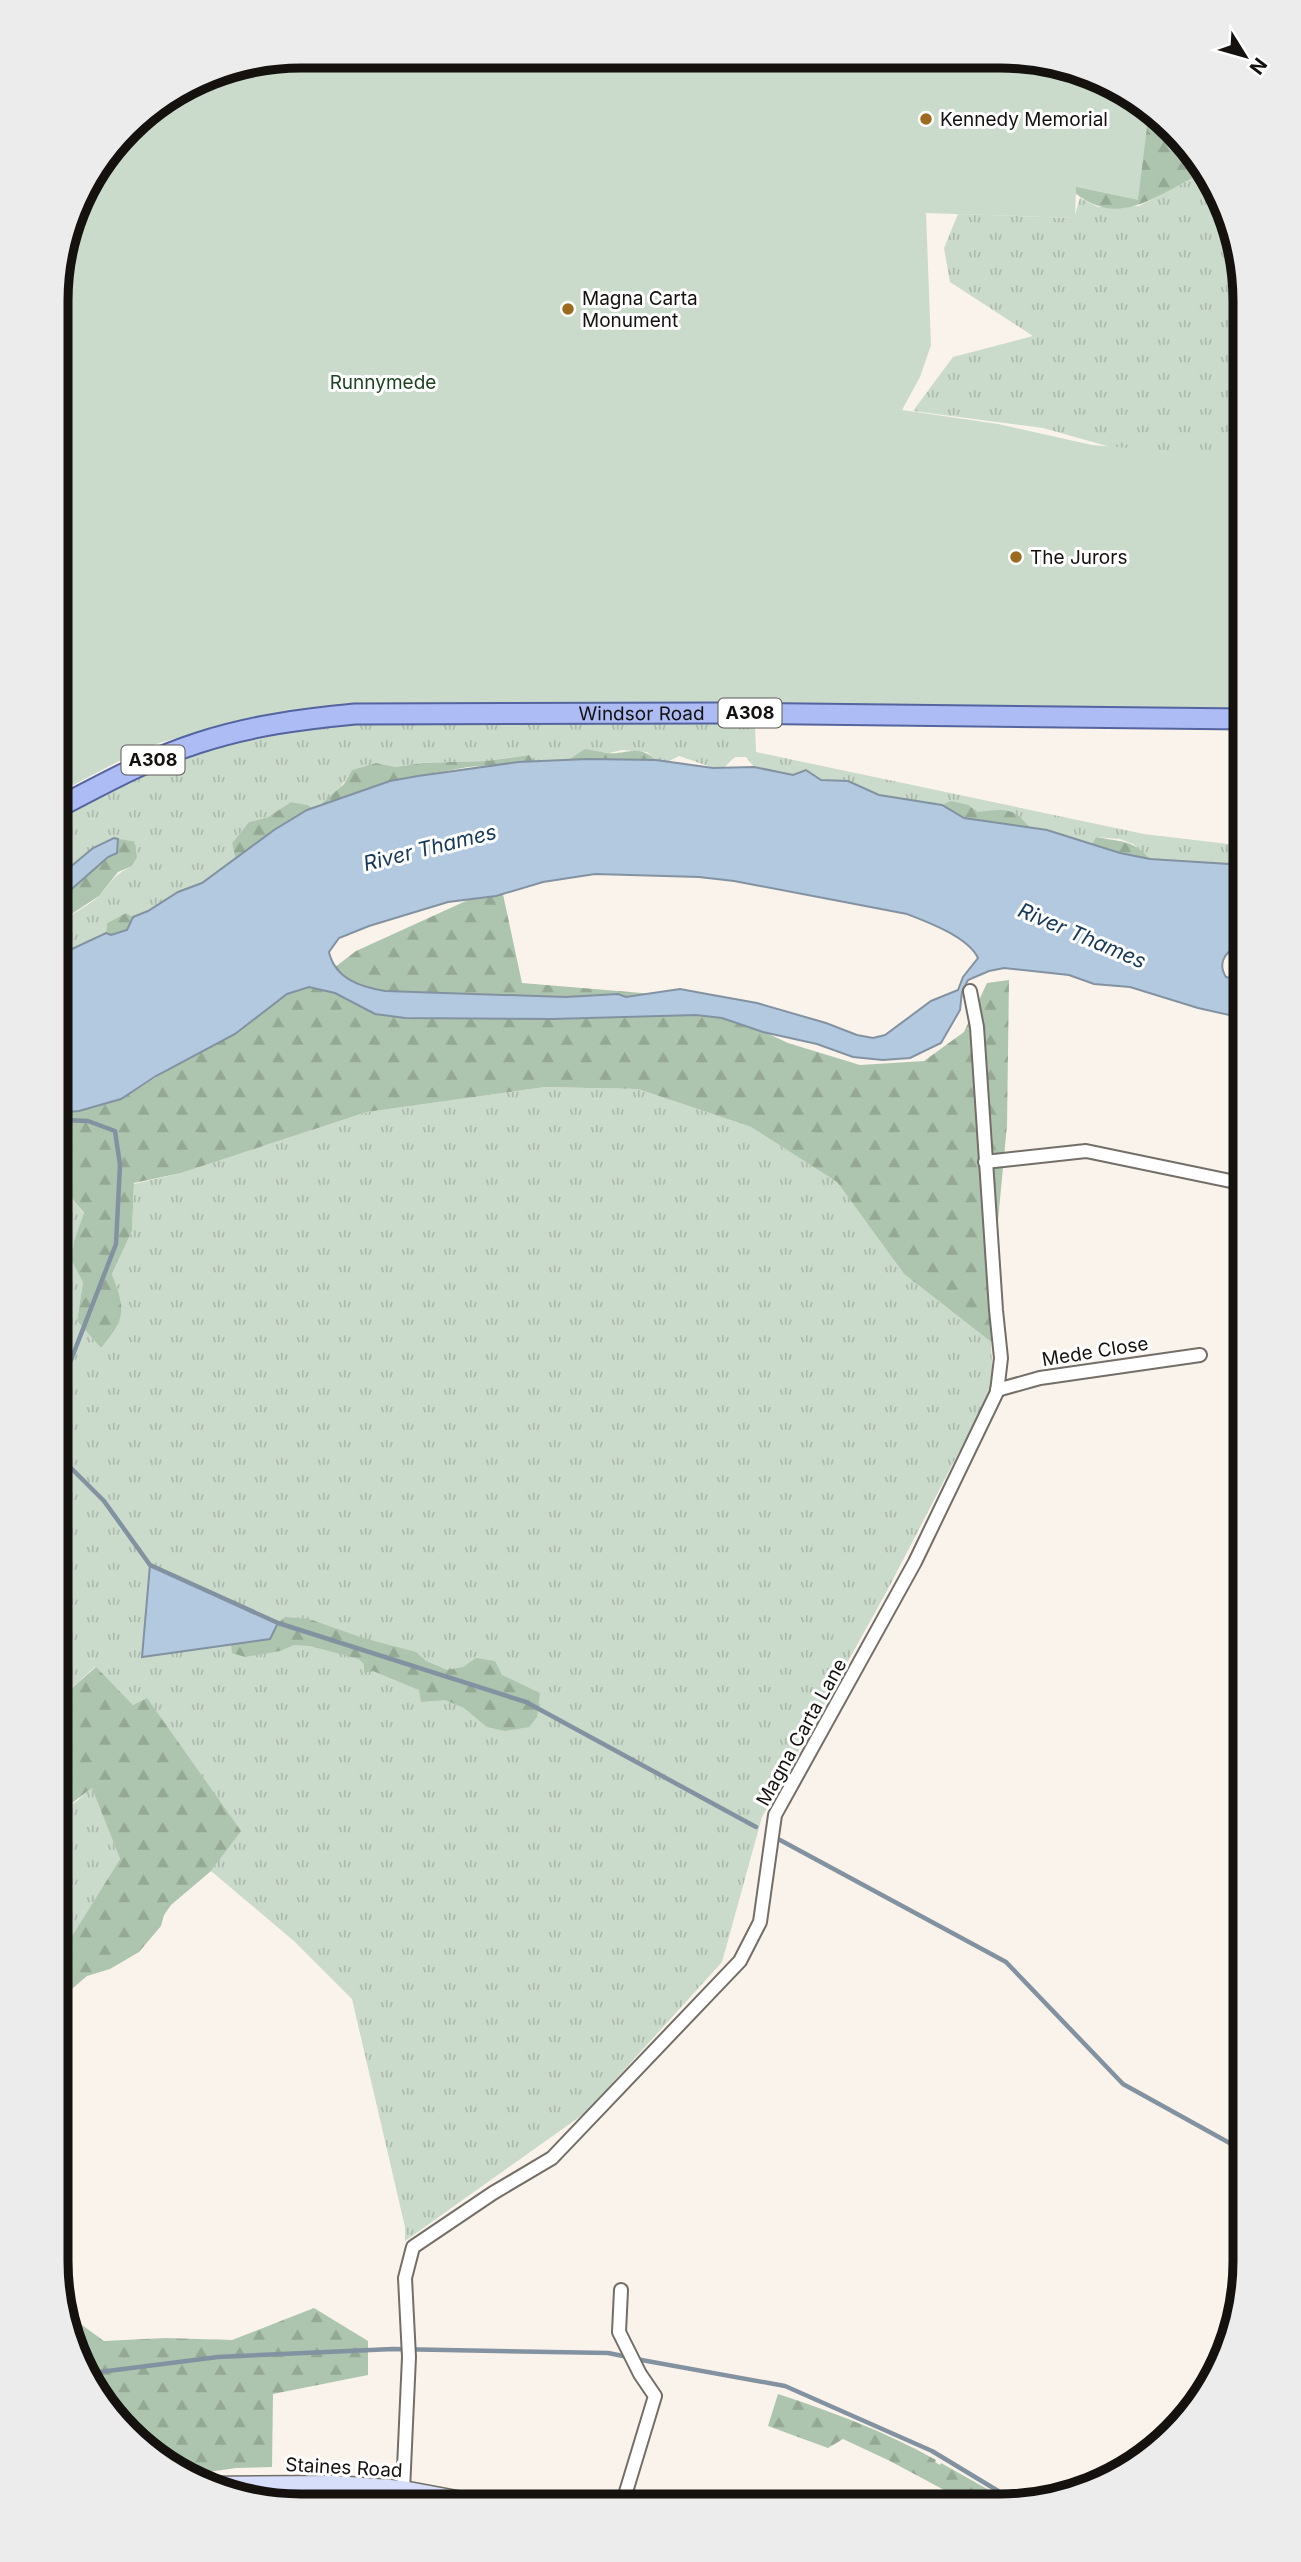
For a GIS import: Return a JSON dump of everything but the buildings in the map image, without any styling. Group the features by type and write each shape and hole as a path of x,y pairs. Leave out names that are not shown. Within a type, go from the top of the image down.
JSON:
{"main road":[{"name":"Windsor Road","path":"69,802 137,767 198,743 296,720 355,714 718,713 1233,719"},
{"name":"Staines Road","path":"239,2485 300,2484 403,2490 424,2494"}],"street":[{"name":"Magna Carta Lane","path":"403,2490 409,2357 405,2278 413,2247 482,2200 552,2158 740,1961 760,1922 775,1815 915,1562 997,1391 1002,1358 976,1027 970,991"},
{"path":"985,1162 1087,1151 1233,1181"},
{"name":"Mede Close","path":"997,1391 1040,1378 1200,1355"},
{"path":"621,2290 619,2332 640,2374 655,2396 625,2494"}],"green space":[{"name":"Runnymede","path":"1000,68 1045,73 1075,81 1103,92 1148,122 1138,200 1076,187 1075,218 926,213 931,345 920,377 902,410 998,424 1092,445 1233,456 1233,712 314,707 228,723 146,747 69,787 69,286 81,226 99,185 136,136 172,108 198,92 226,81 286,69"},
{"path":"1137,114 1178,152 1196,177 1148,201 1116,209 1101,207 1084,199 1067,186"},
{"path":"1196,177 1209,198 1220,226 1228,256 1233,301 1233,459 1132,453 1043,428 913,411 953,357 1033,336 950,282 944,248 958,214 1074,218 1080,198 1098,207 1139,206"},
{"path":"371,721 755,724 756,752 1144,834 1233,845 1233,864 1150,859 1133,844 1120,839 1096,837 1092,844 1047,830 1030,828 1023,819 983,814 957,803 942,805 879,795 848,781 821,780 806,770 793,775 754,767 746,757 736,757 720,768 679,756 667,762 656,760 647,752 622,750 609,753 585,750 568,760 535,762 528,755 486,761 422,763 396,767 376,763 352,770 335,793 312,808 291,802 268,817 249,822 232,843 235,858 202,883 178,892 133,917 126,913 107,923 106,933 69,951 69,918 95,900 118,875 132,866 134,841 109,841 92,850 69,869 69,815 177,761 225,745 322,726"},
{"path":"585,749 607,753 638,751 656,760 568,760"},
{"path":"529,755 535,762 468,767 390,781 320,805 344,784 352,770 376,763 396,767 422,763 486,761"},
{"path":"951,801 968,805 978,812 1013,812 1030,828 964,818 942,805"},
{"path":"291,802 312,808 274,830 235,858 232,843 249,822 268,817"},
{"path":"1096,837 1131,845 1150,859 1092,844"},
{"path":"118,839 134,841 137,857 132,866 118,872 99,896 69,918 69,892 108,857 117,853"},
{"path":"501,885 522,983 690,997 788,1043 860,1065 924,1061 964,1032 987,983 1009,980 1007,1125 996,1242 996,1310 991,1342 904,1274 837,1182 751,1127 638,1089 545,1087 367,1112 181,1173 134,1183 132,1231 112,1274 120,1297 121,1314 115,1329 101,1348 77,1321 83,1282 72,1261 74,1241 84,1213 69,1194 69,1112 79,1111 133,1092 287,994 309,987 356,951"},
{"path":"126,913 133,917 127,930 111,935 106,933 107,923"},
{"path":"545,1087 638,1089 751,1127 837,1182 904,1274 991,1342 993,1386 888,1589 762,1817 722,1962 585,2113 405,2241 405,2227 352,1999 295,1942 211,1871 240,1831 147,1699 133,1705 95,1667 68,1691 69,1194 84,1214 74,1241 83,1282 77,1321 101,1348 115,1329 121,1314 120,1297 112,1274 132,1231 134,1184 181,1173 367,1112"},
{"path":"285,1617 309,1619 363,1638 416,1652 426,1661 447,1670 463,1667 476,1658 495,1661 502,1675 540,1693 537,1717 529,1727 505,1731 487,1727 464,1708 445,1700 421,1702 419,1690 373,1671 364,1673 364,1664 359,1659 310,1646 294,1645 280,1651 245,1657 232,1653 231,1644 270,1639 278,1623"},
{"path":"96,1667 133,1705 147,1698 241,1831 211,1871 171,1905 161,1926 139,1952 110,1969 87,1976 68,1992 68,1940 120,1859 92,1788 68,1806 68,1691"},
{"path":"92,1787 120,1859 69,1942 68,1807"},
{"path":"314,2308 368,2341 368,2375 273,2394 272,2467 205,2472 172,2454 148,2436 126,2414 92,2364 77,2322 104,2341 165,2338 232,2340"},
{"path":"778,2394 839,2415 898,2440 996,2494 952,2494 843,2439 828,2448 768,2426"}],"water":[{"name":"River Thames","path":"588,759 656,760 713,768 754,767 793,775 806,770 821,780 848,781 879,795 942,805 964,818 1047,830 1120,853 1150,859 1233,864 1233,949 1225,956 1222,966 1226,977 1233,978 1233,1016 1130,987 1094,984 1069,975 1004,968 968,980 962,992 960,1010 941,1043 910,1058 883,1060 853,1057 817,1044 763,1032 722,1018 696,1015 552,1019 405,1018 375,1014 335,993 309,987 287,994 235,1034 156,1076 121,1099 69,1112 69,951 106,933 111,935 127,930 133,917 178,892 202,883 274,830 307,810 390,781 518,762","holes":["595,874 699,877 734,881 907,914 957,937 966,943 978,958 963,977 958,990 931,1001 885,1035 873,1038 757,1003 680,989 626,997 618,994 566,997 385,991 350,980 337,969 329,952 339,938 369,926 448,902 496,896 543,882"]},
{"path":"114,838 118,839 117,853 108,857 69,892 69,868 93,848"},
{"path":"150,1565 278,1623 270,1639 142,1657"}],"waterway":[{"path":"68,1366 116,1244 120,1165 115,1131 88,1121 69,1120"},
{"path":"68,1465 104,1501 150,1565 278,1623 526,1702 756,1827"},
{"path":"780,1840 1006,1962 1123,2084 1232,2144"},
{"path":"97,2372 218,2357 393,2349 608,2353 628,2357"},
{"path":"636,2359 785,2386 932,2451 1003,2494"}],"place":[{"name":"Kennedy Memorial","path":"926,119"},
{"name":"Magna Carta Monument","path":"568,309"},
{"name":"The Jurors","path":"1016,557"}]}
